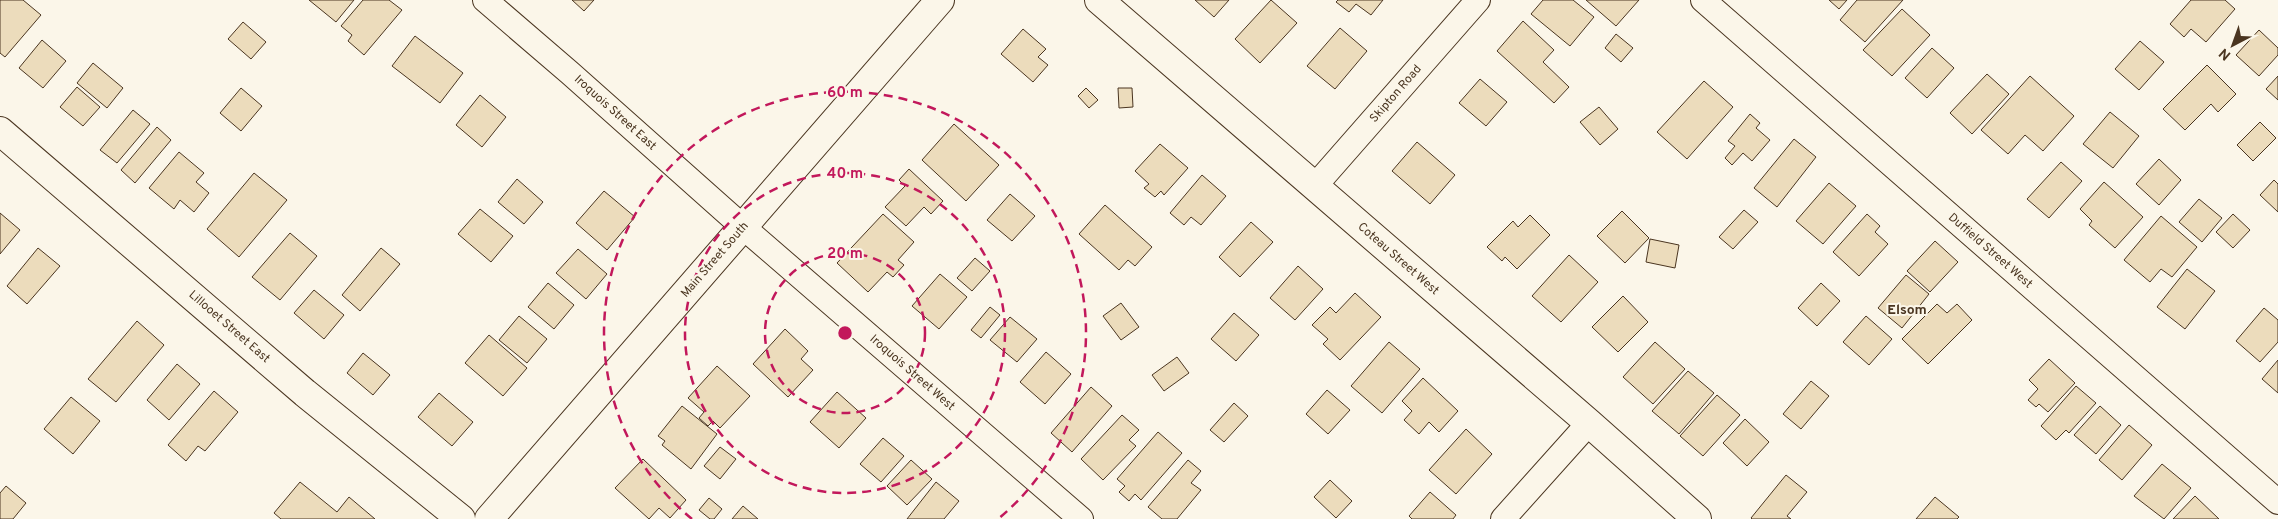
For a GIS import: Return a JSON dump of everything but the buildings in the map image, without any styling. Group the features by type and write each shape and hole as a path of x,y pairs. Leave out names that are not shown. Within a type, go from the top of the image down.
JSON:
{"street":[{"name":"Iroquois Street East","path":"485,0 743,227"},
{"name":"Main Street South","path":"489,519 940,0"},
{"name":"Coteau Street West","path":"1098,0 1589,423 1697,519"},
{"name":"Skipton Road","path":"1314,187 1478,0"},
{"name":"Duffield Street West","path":"1703,0 2278,502"},
{"name":"Lillooet Street East","path":"0,132 305,393 461,519"},
{"name":"Iroquois Street West","path":"743,227 1081,519"},
{"path":"1502,519 1589,423"}],"district":[{"name":"Elsom","path":"1907,310"}]}
